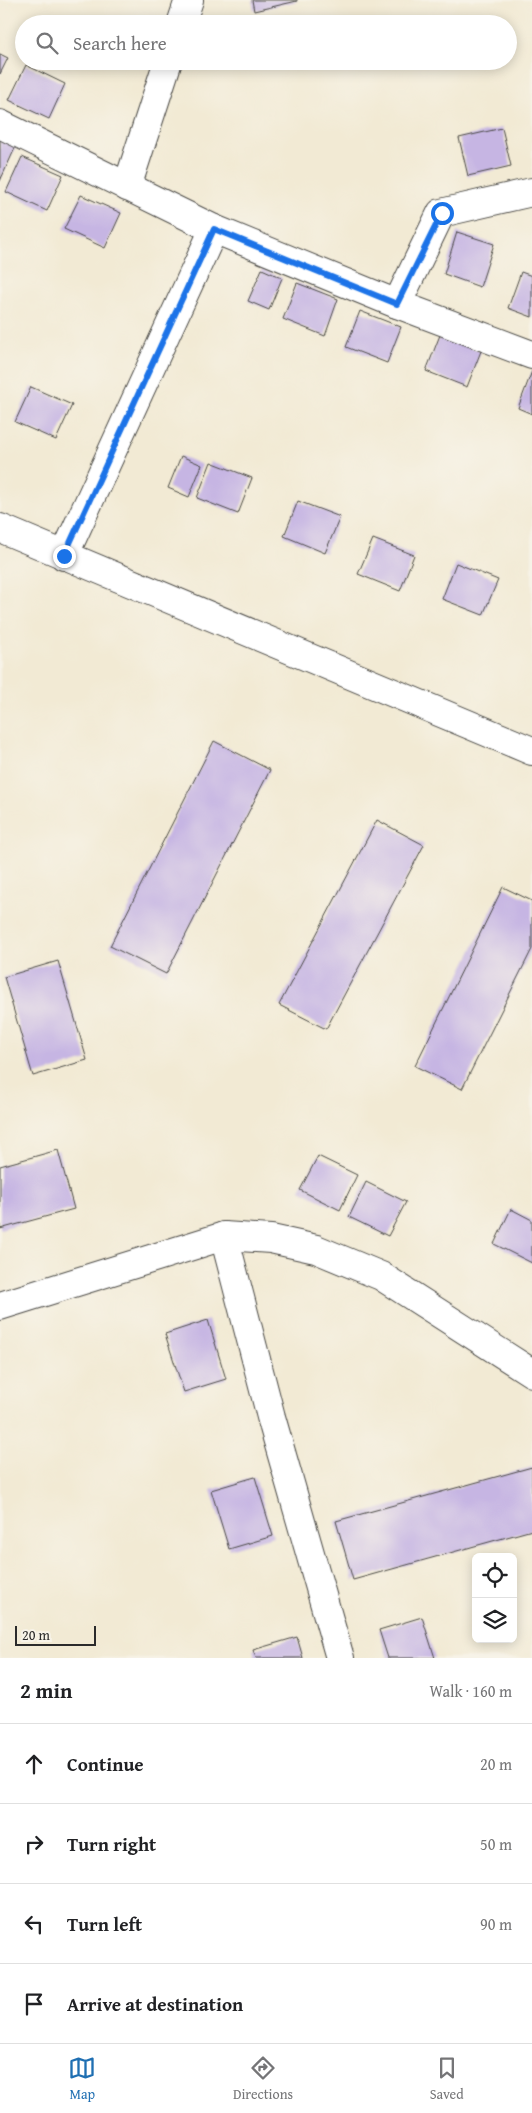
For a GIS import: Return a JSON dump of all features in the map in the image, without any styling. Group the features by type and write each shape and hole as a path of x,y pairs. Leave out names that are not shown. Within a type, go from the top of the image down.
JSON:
{"street":[{"path":"184,15 189,0"},
{"path":"127,187 165,70"},
{"path":"0,124 214,229 397,304 532,355"},
{"path":"397,304 442,213 532,192"},
{"path":"64,556 214,229"},
{"path":"0,528 532,752"},
{"path":"0,1306 224,1236 271,1239 316,1249 381,1276 532,1372"},
{"path":"224,1236 271,1417 340,1658"}],"building":[{"path":"252,0 297,0 297,1 254,11"},
{"path":"0,54 8,58 0,74"},
{"path":"24,70 36,70 65,84 49,119 9,100"},
{"path":"502,128 511,166 468,176 459,138"},
{"path":"0,138 16,146 0,181"},
{"path":"22,157 63,175 47,211 6,192"},
{"path":"81,195 121,213 105,248 64,229"},
{"path":"457,232 494,244 480,287 444,274"},
{"path":"262,269 282,278 269,310 248,301"},
{"path":"521,272 532,276 532,317 508,308"},
{"path":"297,283 338,299 325,336 283,319"},
{"path":"360,311 401,327 387,363 346,347"},
{"path":"440,335 481,351 467,387 426,371"},
{"path":"532,371 532,414 518,408"},
{"path":"31,387 72,405 56,440 15,422"},
{"path":"181,456 202,465 189,497 168,488"},
{"path":"211,462 252,478 238,514 197,498"},
{"path":"298,501 340,517 325,553 284,536"},
{"path":"373,539 414,555 400,591 358,574"},
{"path":"456,563 498,580 483,615 442,599"},
{"path":"214,741 270,770 166,974 110,946"},
{"path":"377,820 424,845 326,1029 279,1005"},
{"path":"503,887 532,901 532,949 462,1089 415,1066"},
{"path":"58,961 87,1060 33,1076 4,977"},
{"path":"58,1150 74,1209 0,1229 0,1166"},
{"path":"318,1156 357,1175 340,1210 300,1190"},
{"path":"366,1182 406,1202 388,1236 349,1217"},
{"path":"511,1209 532,1220 532,1263 494,1244"},
{"path":"208,1320 226,1379 184,1392 165,1334"},
{"path":"532,1467 532,1530 353,1580 336,1521"},
{"path":"255,1477 273,1536 229,1549 211,1490"},
{"path":"422,1617 435,1658 388,1658 379,1630"},
{"path":"297,1637 303,1658 256,1658 253,1650"}],"route":[{"path":"64,556 214,229 397,304 442,213"}]}
